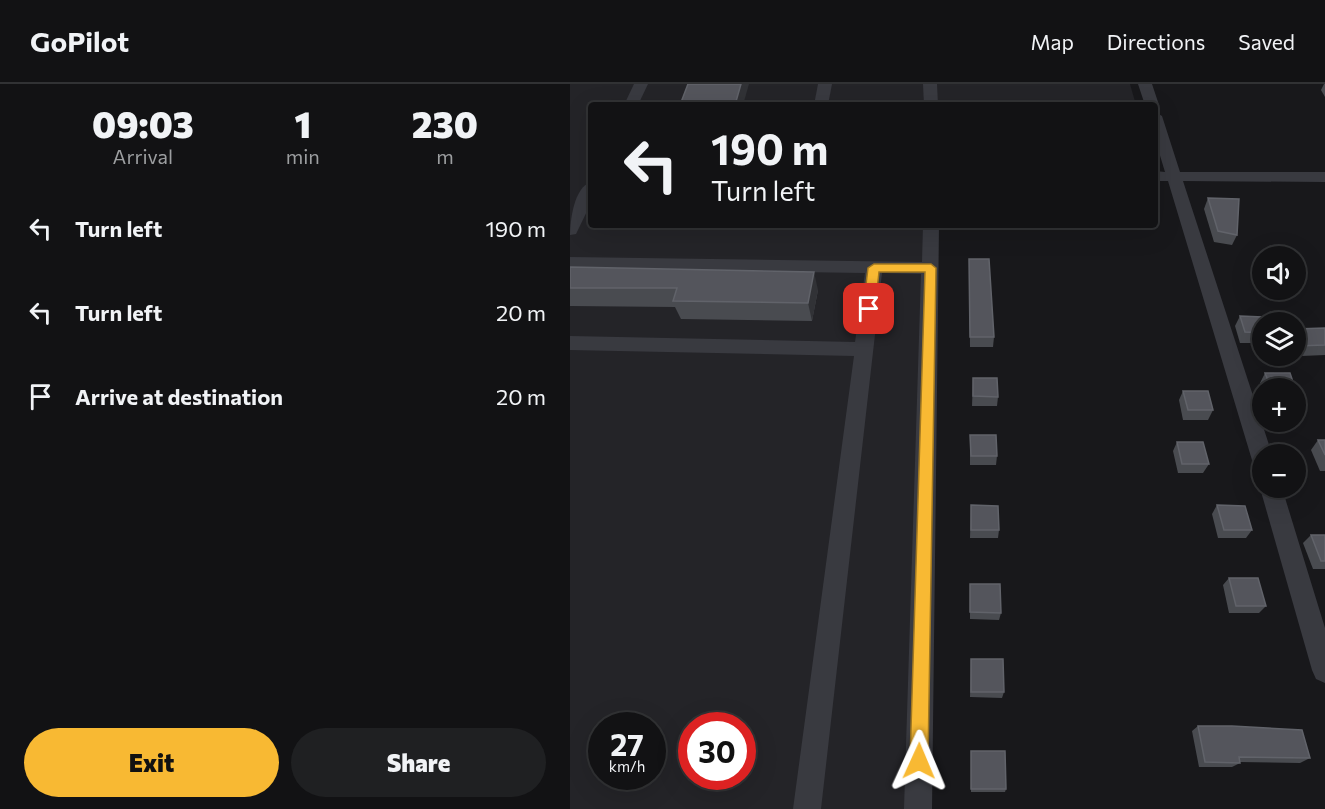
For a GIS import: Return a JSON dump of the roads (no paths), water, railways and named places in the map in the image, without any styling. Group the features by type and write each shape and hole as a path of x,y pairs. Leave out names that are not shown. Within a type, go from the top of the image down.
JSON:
{"street":[{"path":"632,102 641,84"},
{"path":"822,102 825,84"},
{"path":"930,84 931,102"},
{"path":"1145,84 1151,102"},
{"path":"1158,125 1258,444"},
{"path":"1158,176 1325,177"},
{"path":"570,230 588,193"},
{"path":"918,809 931,228"},
{"path":"570,263 931,268"},
{"path":"807,809 874,268"},
{"path":"570,343 864,349"},
{"path":"1274,498 1325,670"}]}
